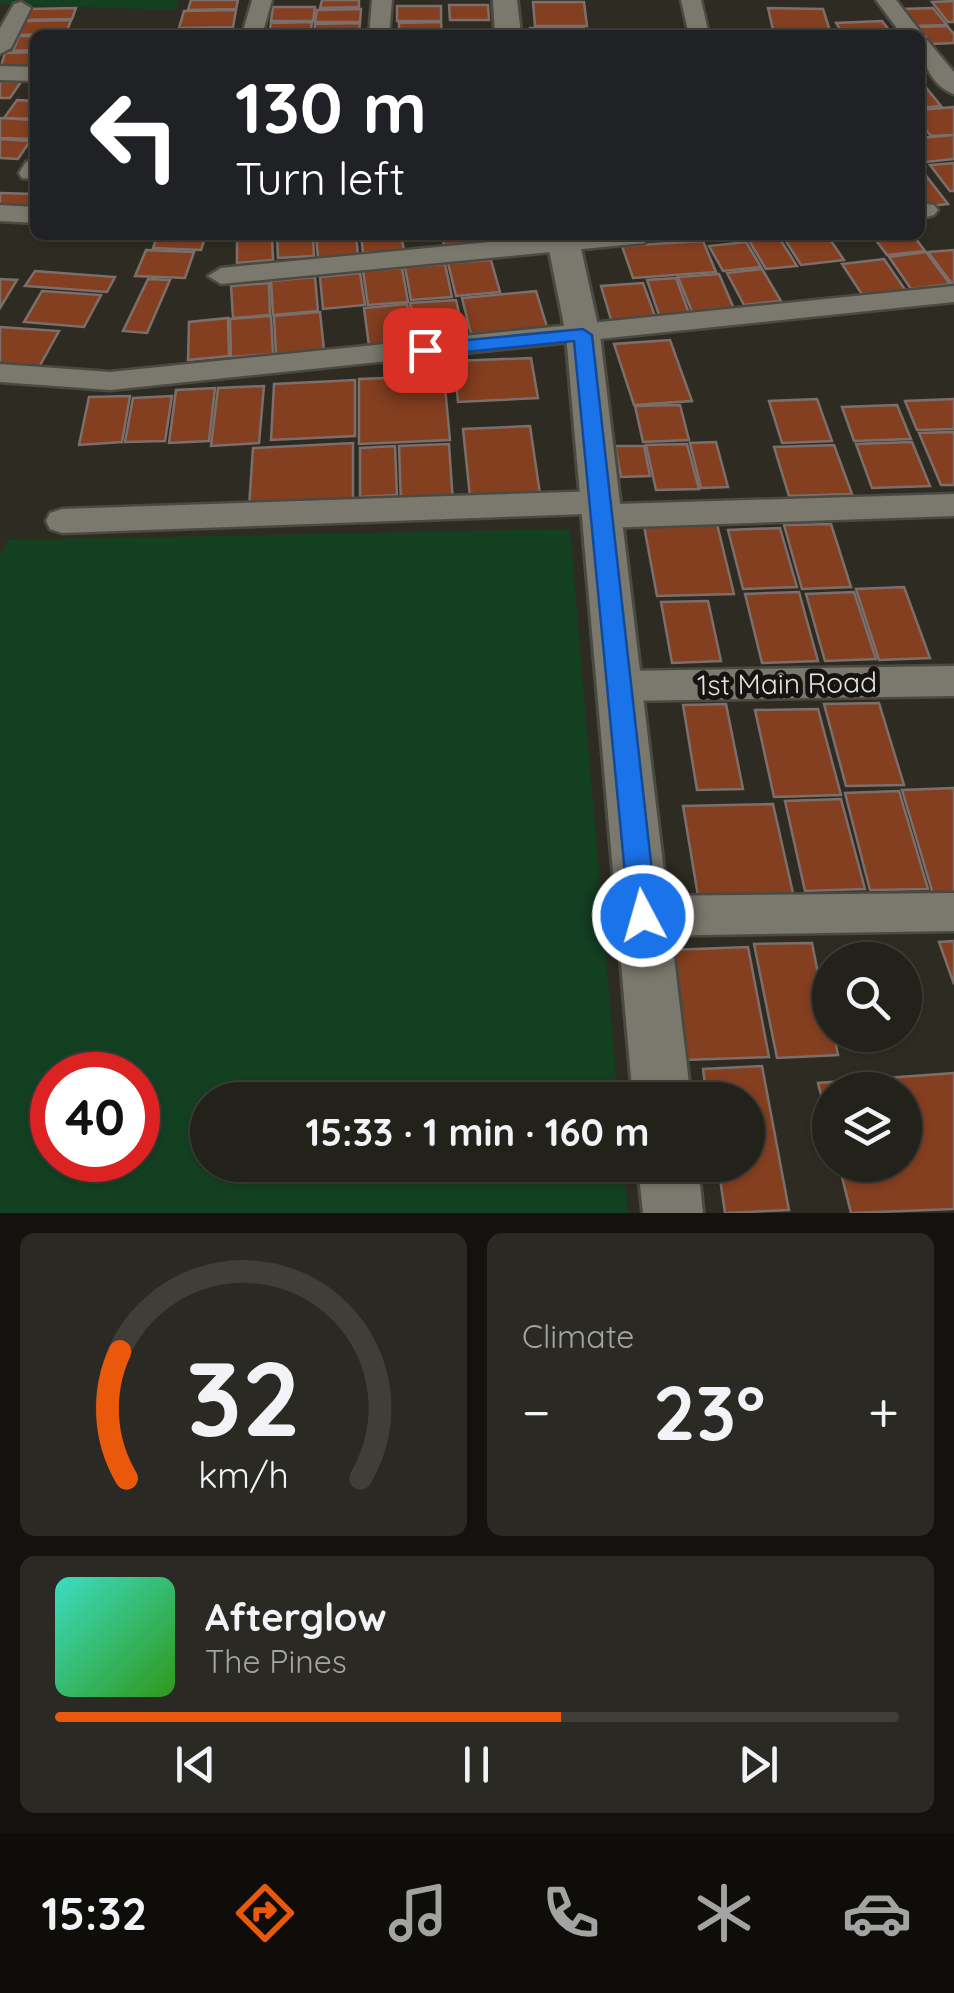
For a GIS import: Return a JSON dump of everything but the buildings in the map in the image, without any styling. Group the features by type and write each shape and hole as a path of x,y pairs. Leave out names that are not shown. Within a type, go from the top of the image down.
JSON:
{"street":[{"path":"253,30 262,0"},
{"path":"379,30 382,0"},
{"path":"505,0 508,30"},
{"path":"690,0 698,30"},
{"path":"886,0 909,30"},
{"path":"0,48 21,8"},
{"path":"925,50 954,87"},
{"path":"0,73 30,74"},
{"path":"0,213 30,215"},
{"path":"221,276 545,240"},
{"path":"563,240 583,335 660,1082"},
{"path":"0,373 110,381 954,294"},
{"path":"62,521 954,505"},
{"name":"1st Main Road","path":"620,686 954,681"},
{"path":"643,916 954,912"},
{"path":"670,1182 673,1213"}],"green space":[{"path":"0,0 178,0 175,10 0,4"},
{"path":"570,529 616,1082 190,1082 190,1182 625,1182 628,1213 0,1213 0,555 8,540"}],"route":[{"path":"425,350 583,335 643,916"}]}
